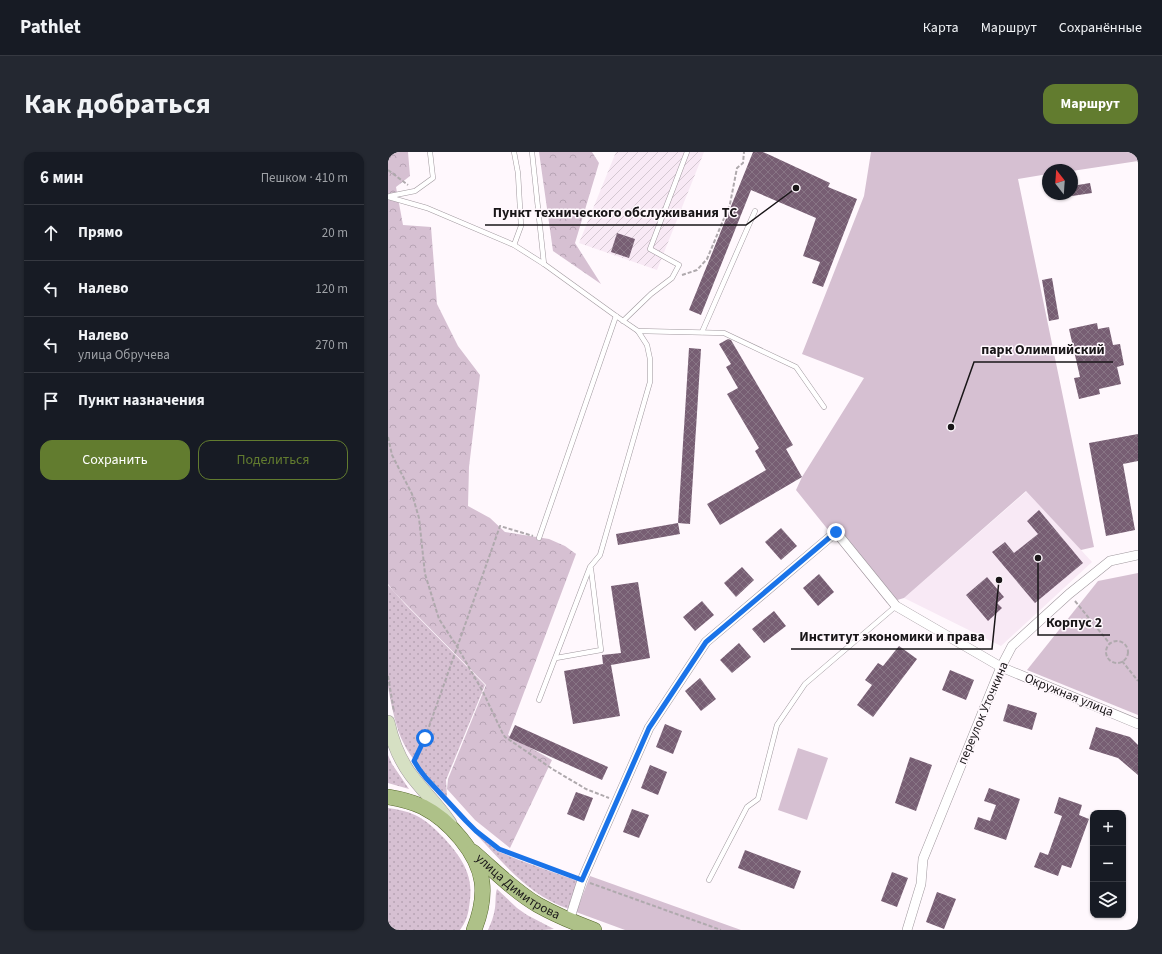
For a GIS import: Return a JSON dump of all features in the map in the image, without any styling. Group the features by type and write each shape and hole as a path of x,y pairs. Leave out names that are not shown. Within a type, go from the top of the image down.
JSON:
{"main road":[{"name":"улица Димитрова","path":"388,797 424,807 440,817 468,847 507,882 537,904 569,921 594,930"},
{"name":"улица Димитрова","path":"468,847 478,866 482,883 481,908 474,930"}],"street":[{"name":"Окружная улица","path":"617,801 649,728 706,642 836,532 896,606 1001,667 1138,724"},
{"name":"переулок Уточкина","path":"907,930 921,884 923,859 1001,667 1012,646 1069,594 1110,561 1138,555"},
{"path":"388,722 393,741 411,775 439,807 457,834"},
{"path":"569,921 582,880 617,801"}],"lane":[{"path":"388,197 415,191 433,178 430,152"},
{"path":"514,152 518,173 521,226 514,245"},
{"path":"532,152 544,264"},
{"path":"623,321 651,294 672,278 679,264 650,249 688,152"},
{"path":"388,197 427,208 514,245 544,264 638,331 647,345 650,359 650,382 600,555 590,567 540,700"},
{"path":"702,332 754,211"},
{"path":"539,538 616,316"},
{"path":"638,331 724,333 796,367 824,407"},
{"path":"556,658 601,650 590,567"},
{"path":"709,880 747,807 758,799 777,725 785,713 805,684 896,606"}],"path":[{"path":"672,278 697,270 706,259 730,204 737,168 743,163 744,152"},
{"path":"388,170 415,191"},
{"path":"388,437 392,455 412,494 419,518 425,574 439,619 458,648 506,737 554,770 586,789 617,801"},
{"path":"417,765 414,761 425,738 458,648 500,526 539,538"},
{"path":"1069,594 1110,644"},
{"path":"1116,642 1126,646 1128,653 1122,661 1116,663 1112,662 1107,657 1106,650 1110,644 1116,642"},
{"path":"1122,661 1138,681"},
{"path":"456,811 476,831 499,849 721,930"}],"shaded area":[{"path":"616,152 704,152 657,270 579,243"},
{"path":"1027,491 1092,562 1001,646 904,598"}],"green space":[{"path":"388,152 408,152 410,176 396,187 403,225 431,227 437,304 458,346 480,375 469,467 468,506 490,518 505,532 549,539 565,546 576,554 508,735 552,760 510,848 475,820 447,789 448,779 486,685 394,592 388,584"},
{"path":"539,152 592,152 599,163 575,243 601,284 553,251"},
{"path":"871,152 1138,152 1138,161 1078,170 1078,164 1042,164 1042,175 1018,179 1094,547 1081,550 1026,491 904,598 887,603 796,490 802,477 864,378 802,354 864,196"},
{"path":"1138,573 1138,715 1027,670 1098,581"},
{"path":"388,585 485,685 446,780 447,797 424,772 408,751 396,724 388,687"},
{"path":"798,748 828,758 807,820 778,810"},
{"path":"388,755 392,764 409,789 388,783"},
{"path":"388,808 408,812 427,822 444,838 462,861 469,878 470,896 469,910 465,922 460,930 388,930"},
{"path":"473,831 497,851 580,882 569,909 554,903 528,886 506,866"},
{"path":"590,876 741,930 625,930 576,912"},
{"path":"497,889 517,908 554,929 488,930 494,914"}],"building":[{"path":"753,152 763,152 772,156 830,183 828,187 857,199 823,287 812,283 820,262 803,256 816,218 751,190 701,315 689,310"},
{"path":"1090,183 1092,193 1078,195 1078,185"},
{"path":"617,233 635,239 629,258 611,252"},
{"path":"1052,278 1059,319 1049,321 1042,280"},
{"path":"1097,323 1098,329 1109,327 1113,345 1120,344 1124,365 1117,367 1121,384 1099,389 1100,394 1079,399 1074,378 1080,377 1069,329"},
{"path":"728,339 731,340 793,445 786,449 802,477 720,525 707,504 766,470 755,451 759,448 727,394 738,388 726,367 731,364 719,344"},
{"path":"689,348 701,349 690,524 678,523"},
{"path":"1138,434 1138,461 1123,464 1135,530 1106,536 1089,443"},
{"path":"1039,510 1083,563 1035,603 992,552 1005,542 1014,553 1038,534 1027,521"},
{"path":"678,523 680,534 618,545 616,534"},
{"path":"781,528 797,546 781,560 765,542"},
{"path":"742,567 754,580 736,597 724,583"},
{"path":"819,574 834,592 818,606 803,588"},
{"path":"987,577 1004,597 997,603 1002,608 988,621 966,595"},
{"path":"638,582 650,658 611,665 620,716 573,724 564,671 603,664 602,655 621,653 611,586"},
{"path":"702,601 714,615 695,631 683,617"},
{"path":"774,611 786,626 764,643 752,629"},
{"path":"739,643 751,657 732,673 720,660"},
{"path":"899,646 917,659 873,717 857,705 872,685 865,680 878,663 883,666"},
{"path":"950,670 974,680 966,700 942,690"},
{"path":"700,678 716,699 701,711 685,691"},
{"path":"1008,704 1037,713 1032,730 1003,721"},
{"path":"665,724 682,731 673,754 656,747"},
{"path":"515,725 608,767 602,780 509,738"},
{"path":"1096,727 1130,737 1138,745 1138,775 1118,758 1089,749"},
{"path":"910,757 932,765 916,811 895,803"},
{"path":"650,765 667,772 658,795 641,788"},
{"path":"989,788 1020,799 1006,840 974,829 978,817 990,821 996,805 984,801"},
{"path":"576,792 593,798 584,821 567,814"},
{"path":"1059,797 1082,805 1079,815 1089,819 1071,868 1062,865 1058,876 1034,867 1040,852 1048,855 1062,816 1054,813"},
{"path":"632,809 649,815 639,838 623,832"},
{"path":"745,850 801,871 794,889 738,868"},
{"path":"892,872 908,878 897,907 881,901"},
{"path":"937,892 956,899 944,929 926,922"}],"place":[{"name":"Пункт технического обслуживания ТС","path":"796,188"},
{"name":"парк Олимпийский","path":"951,427"},
{"name":"Корпус 2","path":"1038,558"},
{"name":"Институт экономики и права","path":"999,580"}],"route":[{"path":"425,738 414,761 426,778 476,831 499,849 582,880 649,728 706,642 836,532"}]}
